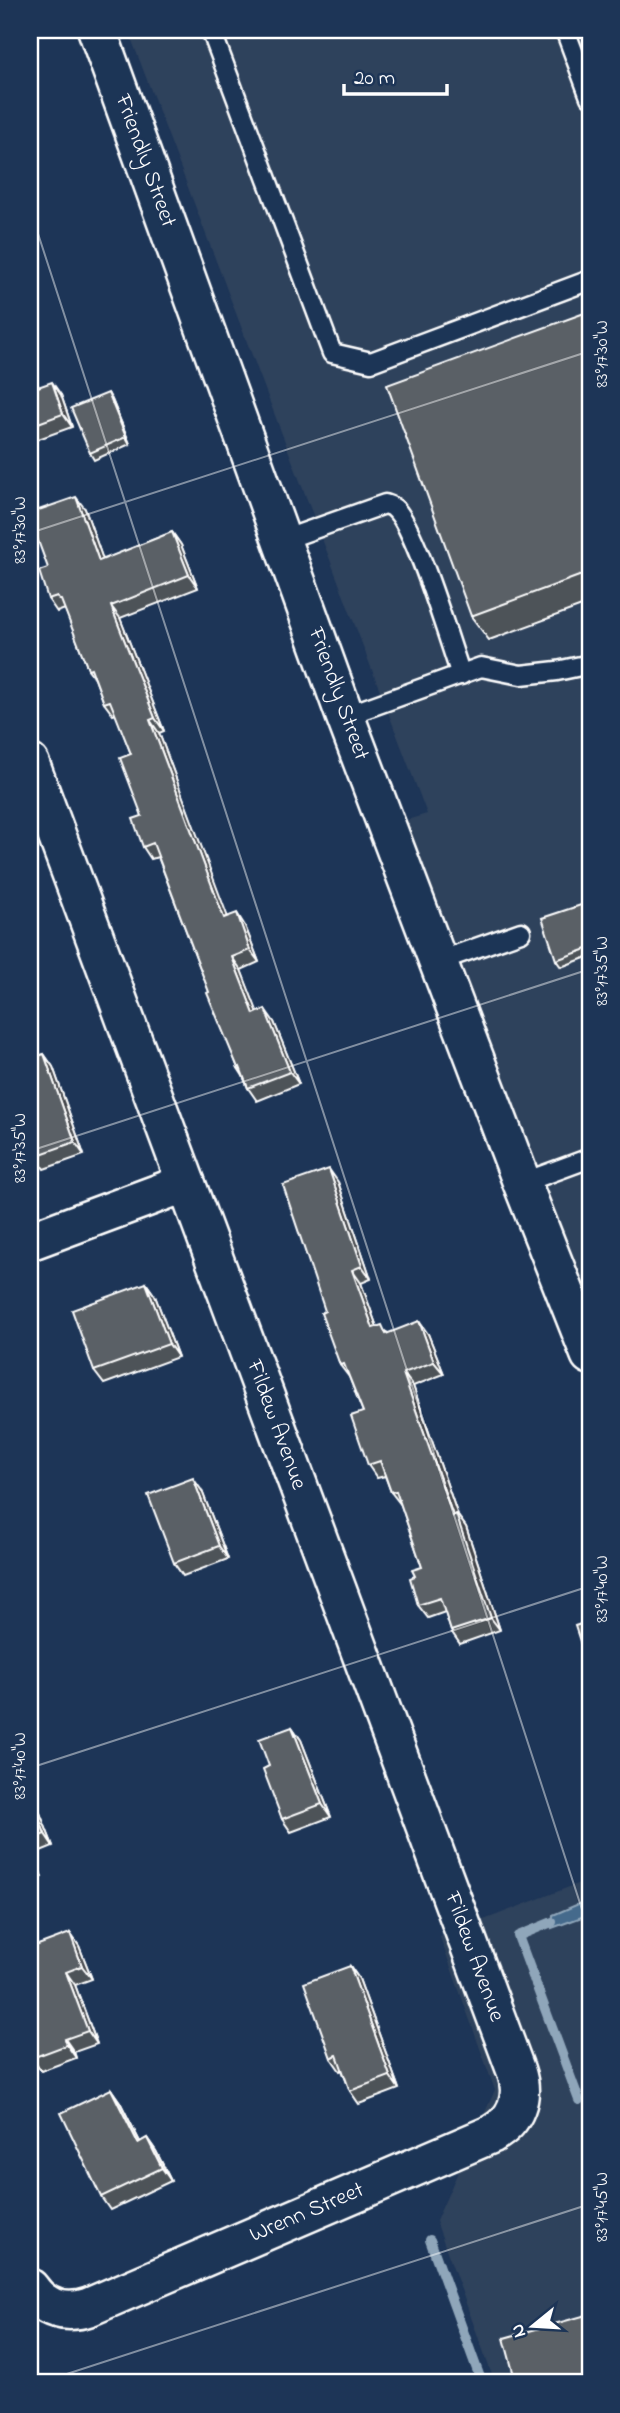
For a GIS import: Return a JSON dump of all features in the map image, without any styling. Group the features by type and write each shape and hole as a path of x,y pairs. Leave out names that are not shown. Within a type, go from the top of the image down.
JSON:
{"street":[{"name":"Friendly Street","path":"97,30 345,716 590,1355"},
{"name":"Fildew Avenue","path":"30,763 516,2071 520,2089"},
{"path":"30,1241 186,1183"},
{"name":"Wrenn Street","path":"30,2288 42,2302 60,2310 89,2307 492,2134 510,2119 519,2104 520,2089"}],"lane":[{"path":"211,30 332,353 371,362 590,280"},
{"path":"565,30 590,97"},
{"path":"283,540 385,504 395,508 416,547 461,675"},
{"path":"345,716 481,667 521,675 590,664"},
{"path":"439,961 521,932"},
{"path":"522,1183 590,1158"}],"shaded area":[{"path":"128,30 590,30 590,1385 370,831 427,814"},
{"path":"590,1879 590,2383 495,2383 436,2221 495,2090 440,1937"},
{"path":"590,1899 590,1914 552,1928 553,1915"}],"building":[{"path":"590,311 590,572 471,616 387,385"},
{"path":"36,380 38,387 52,382 63,414 30,426 30,383"},
{"path":"108,393 126,437 90,453 71,408"},
{"path":"76,497 99,561 172,532 189,575 111,606 155,718 150,720 224,918 237,913 250,950 232,957 254,1014 265,1009 290,1072 248,1088 207,993 209,992 153,843 143,847 133,819 142,816 120,758 131,754 110,701 104,703 61,600 57,596 48,599 39,571 48,568 30,513"},
{"path":"584,904 590,922 590,948 556,960 542,918"},
{"path":"44,1054 75,1142 35,1156 30,1146 30,1059"},
{"path":"329,1169 362,1266 352,1270 373,1328 382,1325 386,1334 419,1321 434,1362 403,1373 453,1516 456,1514 491,1618 451,1631 440,1598 418,1605 410,1578 415,1576 412,1570 422,1567 396,1491 391,1492 380,1461 368,1465 351,1416 363,1412 344,1364 340,1365 321,1313 325,1311 283,1185"},
{"path":"146,1283 169,1344 94,1371 72,1310"},
{"path":"193,1478 219,1546 174,1563 148,1495"},
{"path":"590,1621 590,1672 575,1626"},
{"path":"292,1727 322,1804 282,1819 263,1769 269,1766 259,1739"},
{"path":"30,1797 45,1834 30,1840"},
{"path":"70,1933 82,1966 66,1972 88,2031 65,2039 67,2045 32,2058 30,1948"},
{"path":"350,1966 390,2076 350,2091 337,2055 331,2058 304,1983"},
{"path":"111,2089 138,2143 147,2138 162,2168 101,2197 61,2113"},
{"path":"590,2314 590,2383 516,2383 504,2338"}],"waterway":[{"path":"552,1922 518,1936 579,2100"},
{"path":"430,2240 482,2383"}]}
